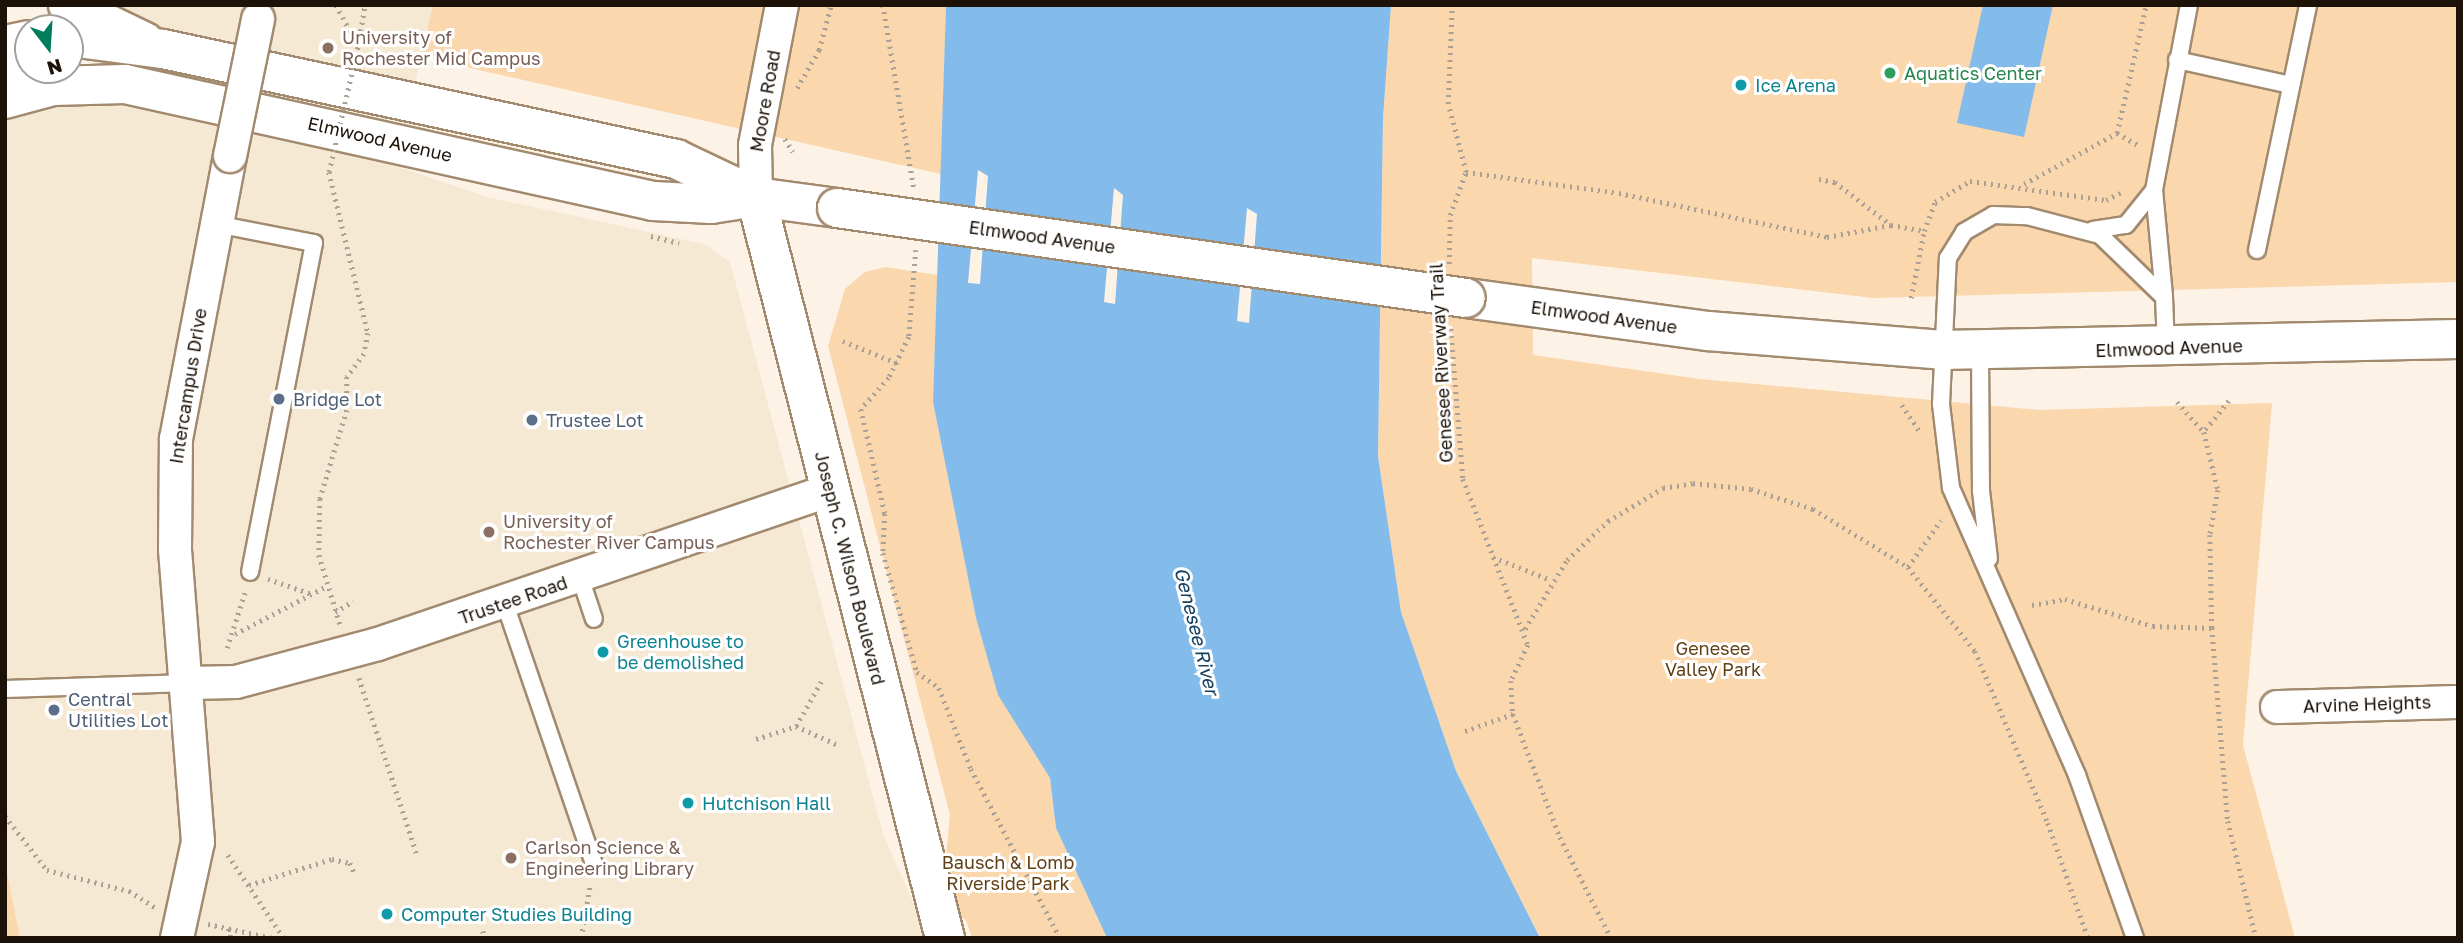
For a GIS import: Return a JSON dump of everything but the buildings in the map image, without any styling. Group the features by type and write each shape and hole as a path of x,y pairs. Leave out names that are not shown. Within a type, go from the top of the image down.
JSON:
{"main road":[{"path":"68,5 163,49"},
{"name":"Elmwood Avenue","path":"84,39 163,49 676,159 756,197"},
{"path":"5,54 7,96"},
{"name":"Elmwood Avenue","path":"7,96 76,83 125,84 653,201 711,204 756,197 1733,334 1980,351 2458,339"},
{"name":"Joseph C. Wilson Boulevard","path":"756,197 946,938"}],"street":[{"name":"Moore Road","path":"756,197 755,145 782,5"},
{"name":"Intercampus Drive","path":"187,930 198,842 189,683 175,550 174,466 216,224 260,12"},
{"name":"Trustee Road","path":"189,683 251,679 505,604 831,490"},
{"name":"Arvine Heights","path":"2277,706 2458,702"}],"lane":[{"path":"2166,348 2154,190 2189,5"},
{"path":"2257,250 2308,5"},
{"path":"2177,60 2291,85"},
{"path":"2135,938 2103,840 1992,575 1951,488 1942,350 1944,275 1964,232 1985,218 2011,214 2083,228 2126,225 2154,190"},
{"path":"216,224 314,243 250,572"},
{"path":"2083,228 2116,246 2164,297"},
{"path":"1980,351 1981,491 1992,575"},
{"path":"580,577 594,619"},
{"path":"505,604 595,867"},
{"path":"5,689 189,683"}],"path":[{"path":"336,5 358,45"},
{"path":"344,634 325,587 320,499 347,410 347,377 364,354 368,333 329,172 365,5"},
{"path":"795,92 819,50 831,5"},
{"path":"1452,5 1448,104 1466,172 1619,193 1827,237 1891,225"},
{"path":"2023,184 2117,133 2146,5"},
{"path":"783,128 793,152"},
{"name":"Genesee Riverway Trail","path":"1466,172 1450,215 1455,297 1458,456 1491,557 1525,630"},
{"path":"1911,298 1924,231"},
{"path":"843,341 897,363"},
{"path":"2204,432 2229,401"},
{"path":"2177,402 2204,432 2218,490 2210,535 2212,628 2228,821 2256,938"},
{"path":"861,408 885,514 883,553 917,672 939,688 971,769 1060,938"},
{"path":"1611,938 1560,838 1508,697 1528,645 1525,630 1550,580 1608,521 1648,494 1679,484 1772,493 1884,550 1926,586 1975,651 2048,823 2088,938"},
{"path":"1491,557 1550,580"},
{"path":"227,648 234,634 250,572 312,594"},
{"path":"234,634 325,587"},
{"path":"2032,605 2065,599 2153,626 2212,628"},
{"path":"335,612 353,601"},
{"path":"356,671 417,854"},
{"path":"796,726 823,678"},
{"path":"1465,731 1513,714"},
{"path":"756,738 796,726 840,746"},
{"path":"5,816 47,870 129,891 162,909"},
{"path":"228,855 284,938"},
{"path":"250,885 332,859 350,863 355,874"},
{"path":"581,938 595,867"},
{"path":"187,930 229,928 272,938"},
{"path":"226,938 229,928"},
{"path":"229,928 232,938"},
{"path":"483,931 485,938"}],"shaded area":[{"name":"University of Rochester Mid Campus","path":"85,5 433,5 414,88 132,24"},
{"name":"University of Rochester River Campus","path":"113,104 355,152 487,197 704,244 730,262 883,834 929,938 20,938 5,862 5,121 65,105"}],"green space":[{"path":"433,5 946,5 941,174 421,57"},
{"name":"Genesee Valley Park","path":"1391,5 2458,5 2458,282 1873,298 1532,258 1533,355 1700,379 2040,410 2272,403 2243,745 2295,938 1540,938 1456,771 1401,612 1378,456 1383,118"},
{"name":"Bausch & Lomb Riverside Park","path":"885,267 938,275 933,402 976,618 998,694 1050,778 1056,828 1107,938 972,938 966,920 954,912 944,876 950,815 828,346 845,289 865,272"},
{"path":"5,862 20,938 5,938"}],"water":[{"name":"Genesee River","path":"946,5 1391,5 1383,118 1378,456 1401,612 1456,771 1540,938 1107,938 1056,828 1050,778 998,695 976,618 933,402","holes":["978,170 988,176 980,284 968,283","1114,188 1123,195 1115,304 1104,302","1247,208 1257,214 1249,323 1237,321"]},
{"path":"1983,5 2053,5 2024,137 1957,123"}],"place":[{"name":"University of Rochester Mid Campus","path":"328,48"},
{"name":"Aquatics Center","path":"1890,73"},
{"name":"Ice Arena","path":"1741,85"},
{"name":"Bridge Lot","path":"279,399"},
{"name":"Trustee Lot","path":"532,420"},
{"name":"University of Rochester River Campus","path":"489,532"},
{"name":"Greenhouse to be demolished","path":"603,652"},
{"name":"Central Utilities Lot","path":"54,710"},
{"name":"Hutchison Hall","path":"688,803"},
{"name":"Carlson Science & Engineering Library","path":"511,858"},
{"name":"Computer Studies Building","path":"387,914"}]}
